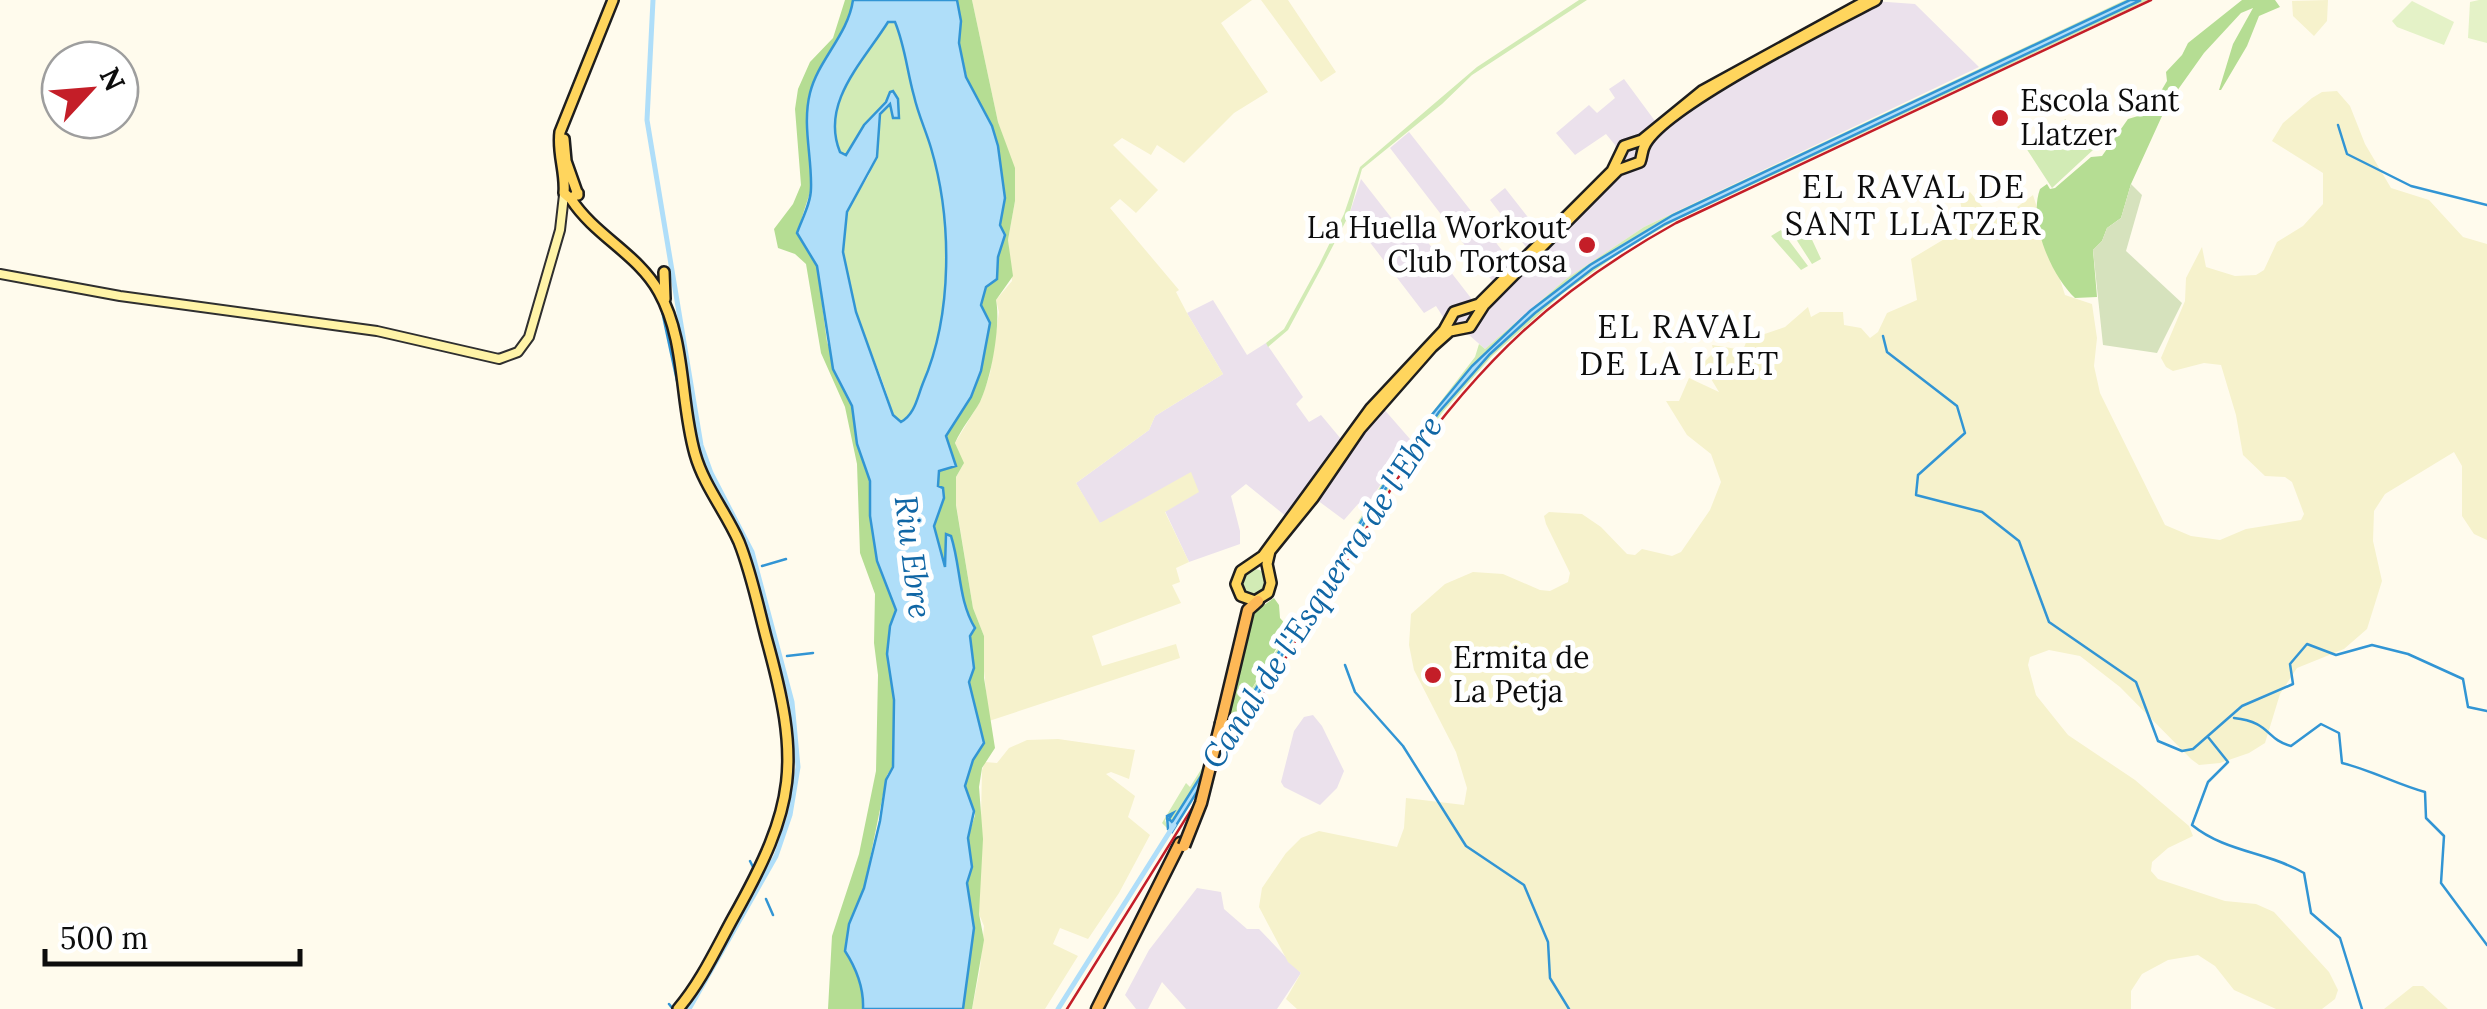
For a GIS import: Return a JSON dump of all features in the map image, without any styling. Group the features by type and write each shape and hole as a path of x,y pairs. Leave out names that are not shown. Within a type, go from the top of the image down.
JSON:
{"highway":[{"path":"1218,722 1242,609 1241,596"},
{"path":"1100,1009 1182,844 1248,610 1258,601"}],"main road":[{"path":"588,222 571,193 565,116 613,0"},
{"path":"1868,0 1695,96 1635,144 1624,146 1612,171 1479,304 1456,310 1372,408 1312,494 1252,566 1238,576 1236,587 1241,596 1258,601 1270,590 1270,552 1360,429 1420,358 1447,334 1468,328 1620,168 1640,162 1644,145 1656,133 1696,100 1876,0"},
{"path":"1635,144 1642,154"},
{"path":"1620,155 1629,165"},
{"path":"0,274 86,290 377,330 484,358 505,358 526,343 571,193"},
{"path":"562,222 573,212 662,285 695,454 746,561 787,718 788,787 776,834 704,972 678,1009"},
{"path":"1465,309 1472,320"},
{"path":"1451,319 1457,329"},
{"path":"1252,566 1268,574"}],"shaded area":[{"path":"972,0 1252,0 1221,23 1268,92 1234,113 1184,163 1157,145 1151,155 1122,138 1113,145 1158,190 1136,213 1120,199 1110,208 1179,290 1176,292 1187,313 1223,374 1155,416 1149,430 1076,483 1100,523 1191,472 1199,492 1165,512 1189,562 1176,568 1180,582 1172,585 1181,603 1092,636 1102,666 1176,644 1180,658 989,721 984,636 973,608 955,498 956,477 963,465 955,443 981,400 990,374 999,312 996,300 1012,281 1008,240 1015,172 998,122"},
{"path":"1261,0 1288,0 1336,72 1321,82"},
{"path":"1859,0 1915,4 1979,67 1644,227 1566,279 1485,349 1469,335 1454,334 1436,306 1424,313 1349,215 1361,179 1411,243 1423,236 1474,302 1493,282 1390,148 1409,132 1512,263 1526,247 1490,200 1505,188 1542,235 1617,159 1615,145 1606,134 1575,155 1556,133 1589,105 1597,113 1615,98 1609,89 1624,79 1655,121 1703,85"},
{"path":"2328,0 2327,21 2314,36 2293,16 2292,1"},
{"path":"2337,91 2350,106 2365,144 2391,188 2429,200 2463,237 2487,244 2487,540 2474,534 2462,516 2462,466 2454,452 2385,494 2374,511 2373,541 2382,581 2367,629 2344,649 2297,668 2280,694 2265,743 2220,763 2199,765 2191,759 2120,687 2080,656 2049,650 2030,657 2028,665 2036,695 2068,735 2135,780 2189,826 2193,836 2168,848 2152,862 2151,871 2158,879 2274,912 2329,972 2338,990 2335,999 2322,1009 2276,1009 2234,990 2215,966 2198,955 2168,960 2142,974 2131,991 2131,1009 1297,1009 1286,999 1301,973 1288,962 1259,907 1262,888 1286,853 1301,838 1319,831 1397,847 1404,828 1406,798 1464,805 1467,788 1456,752 1414,670 1409,645 1411,614 1445,584 1473,572 1503,574 1540,590 1550,591 1568,582 1570,573 1546,524 1544,516 1549,512 1582,514 1627,554 1635,555 1642,549 1672,556 1681,552 1710,510 1721,482 1711,454 1687,435 1666,401 1679,401 1689,378 1719,392 1702,364 1714,352 1712,345 1743,350 1747,340 1785,327 1808,307 1811,317 1820,312 1843,312 1844,325 1861,328 1870,338 1878,332 1887,313 1917,300 1911,259 1964,223 1960,200 1970,192 1991,217 2009,213 2033,195 2065,295 2092,304 2097,338 2094,366 2100,393 2165,525 2191,536 2220,540 2246,529 2301,520 2304,514 2292,482 2285,477 2265,476 2243,455 2221,365 2204,363 2173,371 2161,358 2185,301 2186,278 2202,247 2206,267 2235,276 2256,275 2264,270 2277,242 2303,226 2323,204 2323,173 2272,141 2283,123 2312,98 2322,92"},
{"path":"1213,300 1247,355 1266,343 1303,397 1296,404 1309,422 1321,415 1341,439 1354,446 1382,407 1410,439 1366,507 1358,504 1344,520 1309,494 1287,517 1246,484 1231,496 1240,544 1189,562 1165,511 1099,523 1076,483 1149,430 1155,416 1223,374 1187,313"},
{"path":"1313,715 1344,771 1337,788 1320,805 1281,782 1294,731 1304,717"},
{"path":"1058,739 1135,750 1129,779 1111,772 1106,774 1135,796 1128,817 1150,835 1119,893 1088,939 1060,928 1053,944 1078,956 1045,1009 972,1009 984,926 979,914 982,770 985,762 997,763 1009,748 1027,740"},
{"path":"1197,888 1221,892 1224,909 1247,929 1259,929 1301,973 1277,1009 1186,1009 1162,982 1148,1009 1136,1009 1125,995 1149,950"},
{"path":"2413,986 2423,986 2448,1009 2384,1009"}],"green space":[{"path":"845,0 853,0 851,12 813,81 811,189 797,233 817,266 827,342 852,406 857,444 870,481 870,516 877,561 896,610 887,654 894,700 893,766 887,775 864,888 845,945 863,992 863,1009 828,1009 832,936 859,854 876,771 875,594 860,553 857,464 845,407 821,353 806,264 795,254 778,248 774,229 793,204 801,185 795,109 798,89 810,62 833,38"},
{"path":"957,0 972,0 998,122 1015,168 1015,201 1008,240 1013,276 996,300 996,337 984,392 955,443 964,463 956,477 956,505 973,608 984,636 984,678 995,748 982,768 979,787 983,839 979,914 984,940 972,1009 963,1009 974,928 967,883 972,867 968,838 975,815 965,786 973,760 984,743 969,682 974,668 970,636 974,626 961,594 951,536 946,534 945,568 934,526 944,498 943,489 938,486 939,471 956,466 946,436 981,371 990,323 981,305 986,287 997,279 998,256 1005,235 1000,225 1005,198 992,126 968,81 959,43 961,21"},
{"path":"1579,0 1587,0 1472,75 1362,169 1349,215 1322,267 1288,330 1268,347 1266,343 1284,329 1319,265 1344,214 1360,167 1477,67"},
{"path":"2130,0 1673,215 1590,265 1530,311 1472,366 1416,434 1172,822 1169,819 1173,815 1165,820 1168,829 1162,823 1186,783 1190,787 1404,449 1475,357 1479,344 1485,349 1566,279 1644,227"},
{"path":"2148,0 1673,222 1625,249 1562,294 1492,356 1442,413 1381,500 1172,832 1384,491 1439,412 1490,354 1535,313 1592,269 1665,224"},
{"path":"2242,0 2275,0 2280,7 2259,16 2247,46 2221,90 2233,44 2253,8 2241,13 2204,53 2167,105 2131,184 2121,218 2107,228 2093,250 2097,297 2075,298 2050,262 2039,232 2040,189 2047,184 2050,189 2055,188 2091,157 2102,156 2128,119 2148,113 2167,81 2166,72 2188,43"},
{"path":"2487,0 2487,43 2468,38 2470,2"},
{"path":"2412,1 2454,22 2444,45 2397,27 2392,21"},
{"path":"888,22 895,22 931,148 946,235 940,327 915,405 901,422 893,415 849,291 842,240 848,210 872,167 880,114 891,104 894,118 899,117 898,99 874,115 846,155 840,153 836,134 836,117 847,84"},
{"path":"2065,119 2093,150 2052,188 2026,148 2042,137 2059,133"},
{"path":"2131,184 2142,195 2126,251 2182,303 2157,353 2103,345 2093,250 2107,228 2121,218"},
{"path":"1801,216 1821,259 1812,264 1787,225"},
{"path":"1781,230 1808,266 1801,270 1771,236"},
{"path":"1254,569 1264,573 1268,583 1264,593 1254,597 1244,593 1240,583 1244,573"},
{"path":"1274,598 1280,618 1289,628 1224,734 1251,614"}],"water":[{"name":"Riu Ebre","path":"853,0 957,0 961,21 959,43 966,77 992,126 1005,198 1000,225 1005,235 997,279 986,287 981,305 990,323 981,371 971,397 946,436 956,466 939,471 938,486 943,488 944,498 934,526 945,567 946,534 951,536 965,606 975,628 970,636 974,668 969,682 984,743 973,760 965,786 974,811 968,838 972,867 967,883 974,928 963,1009 863,1009 858,978 845,951 849,924 864,888 886,780 893,767 894,700 887,654 896,610 877,561 870,516 870,481 857,444 852,406 833,369 817,266 797,233 811,194 807,117 810,93","holes":["888,22 895,22 938,176 946,235 940,327 915,405 901,422 893,415 856,312 843,252 847,212 877,157 880,114 890,104 893,118 899,118 898,99 893,91 864,125 846,155 840,152 835,134 840,100 847,84"]},
{"path":"2130,0 2141,0 1665,224 1592,269 1535,313 1490,354 1439,412 1384,491 1172,832 1168,829 1167,816 1173,813 1169,819 1172,822 1416,434 1472,366 1530,311 1590,265 1673,215"}],"waterway":[{"path":"653,0 647,120 701,445 711,473 752,552 792,702 798,767 790,815 776,856 689,1009"},
{"path":"572,88 587,52"},
{"path":"2338,125 2347,154 2411,186 2487,205"},
{"path":"662,311 677,381"},
{"path":"1883,336 1887,352 1957,406 1965,433 1918,475 1916,495 1982,512 2019,541 2049,622 2136,682 2158,741 2182,751 2193,749 2242,706 2293,684 2290,664 2307,644 2336,655 2372,645 2408,654 2463,679 2468,707 2487,711"},
{"path":"678,385 682,408"},
{"path":"687,438 695,468"},
{"path":"696,471 704,488"},
{"path":"721,516 732,538"},
{"path":"762,566 786,559"},
{"path":"744,569 747,584"},
{"path":"787,656 813,653"},
{"path":"1345,665 1355,692 1403,746 1466,846 1524,885 1548,942 1550,978 1569,1009"},
{"path":"2234,718 2255,723 2291,746 2321,724 2339,733 2342,763 2425,792 2426,818 2444,836 2441,883 2487,945"},
{"path":"2208,737 2228,762 2208,782 2192,825 2218,841 2304,873 2311,913 2340,938 2362,1009"},
{"name":"Canal de l'Esquerra de l'Ebre","path":"1058,1009 1174,825"},
{"path":"750,861 753,867"},
{"path":"766,899 773,915"},
{"path":"690,986 704,961"},
{"path":"669,1004 673,1009"}],"railway":[{"path":"1067,1009 1401,473 1461,396 1523,331 1593,275 1676,223 2151,0"}],"place":[{"name":"Escola Sant Llatzer","path":"2000,118"},
{"name":"La Huella Workout Club Tortosa","path":"1587,245"},
{"name":"Ermita de La Petja","path":"1433,675"}],"district":[{"name":"EL RAVAL DE SANT LLÀTZER","path":"1914,206"},
{"name":"EL RAVAL DE LA LLET","path":"1680,346"}]}
